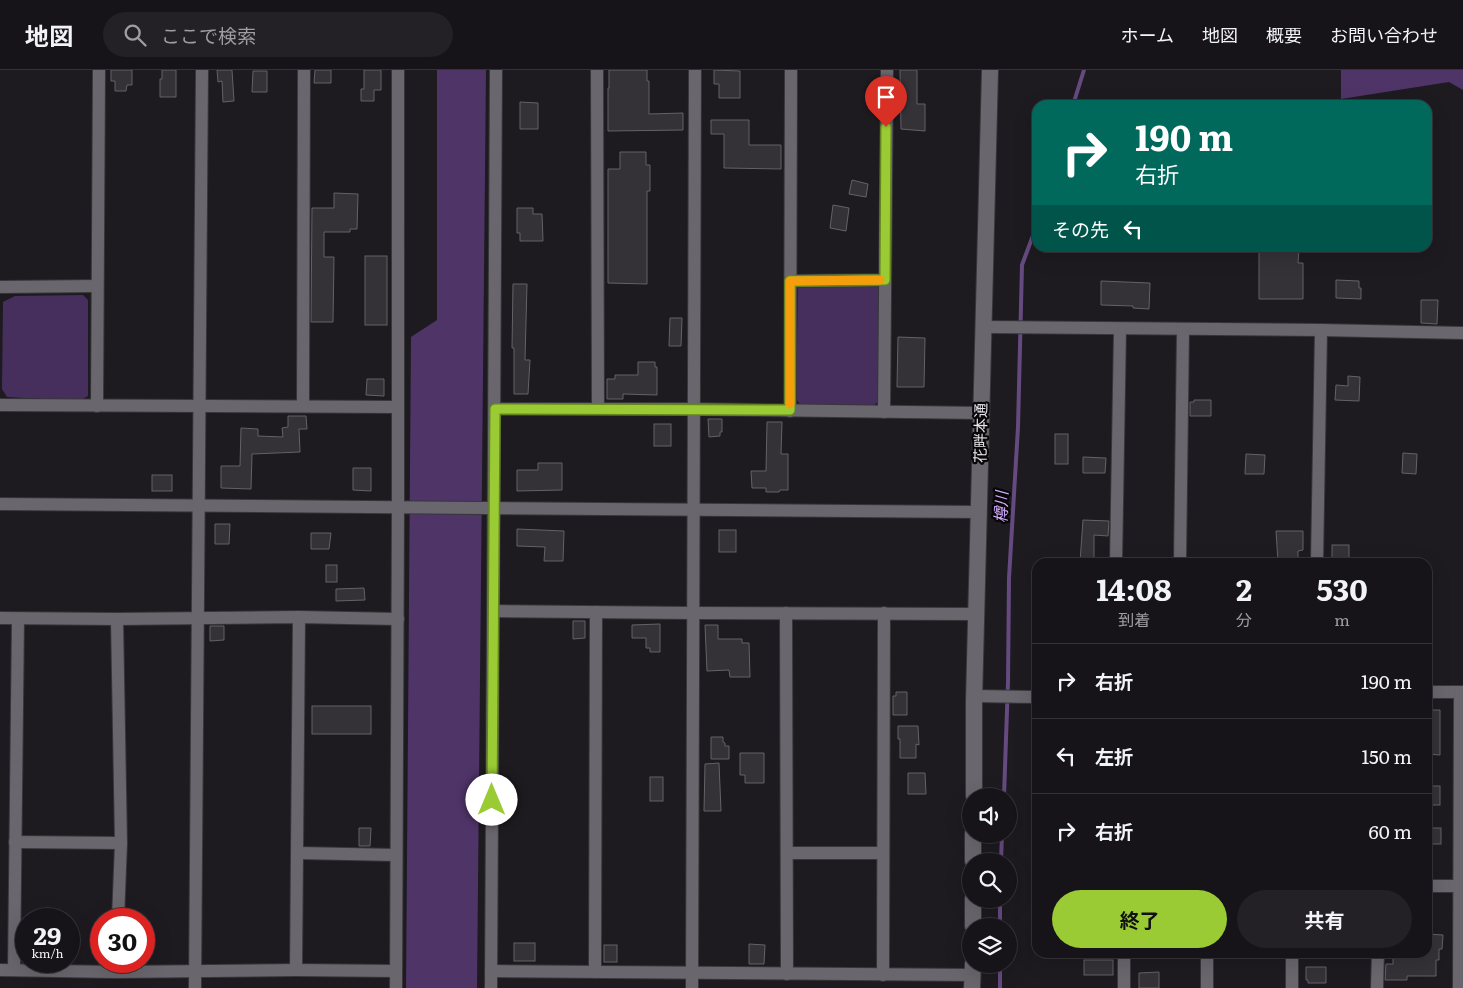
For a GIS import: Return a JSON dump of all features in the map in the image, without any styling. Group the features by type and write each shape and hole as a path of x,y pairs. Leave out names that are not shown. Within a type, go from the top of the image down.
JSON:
{"street":[{"path":"97,406 99,70"},
{"path":"195,988 202,70"},
{"path":"302,406 304,70"},
{"path":"396,988 398,70"},
{"path":"491,988 496,70"},
{"path":"598,70 598,409"},
{"path":"692,988 695,70"},
{"path":"790,410 791,70"},
{"path":"884,412 887,70"},
{"name":"花畔本通","path":"974,788 974,696 990,70"},
{"path":"790,281 885,280"},
{"path":"0,287 98,286"},
{"path":"984,327 1463,333"},
{"path":"1116,558 1120,329"},
{"path":"1180,558 1183,329"},
{"path":"1318,558 1321,330"},
{"path":"0,405 398,407"},
{"path":"495,409 694,409 981,413"},
{"path":"0,504 979,512"},
{"path":"493,611 976,614"},
{"path":"595,972 596,612"},
{"path":"786,613 787,974"},
{"path":"882,975 884,614"},
{"path":"0,618 198,619 299,616 398,619"},
{"path":"296,970 299,616"},
{"path":"14,970 18,619"},
{"path":"117,619 121,843 118,908"},
{"path":"1432,692 1462,692 1459,988"},
{"path":"974,696 1032,697"},
{"path":"15,842 121,843"},
{"path":"298,853 396,855"},
{"path":"787,853 883,853"},
{"path":"1432,886 1461,886"},
{"path":"1124,958 1124,988"},
{"path":"1207,958 1207,988"},
{"path":"1292,958 1292,988"},
{"path":"1378,958 1378,988"},
{"path":"0,970 90,967"},
{"path":"155,969 195,972 396,971"},
{"path":"491,970 973,976"}],"shaded area":[{"path":"437,70 486,70 477,988 406,988 411,337 437,320"},
{"path":"1341,70 1463,70 1463,90 1449,82 1341,99"},
{"path":"876,285 880,289 879,401 873,406 800,404 796,399 798,287"},
{"path":"83,295 88,300 88,396 79,401 7,397 2,389 3,302 15,296"}],"building":[{"path":"111,70 132,70 132,85 127,85 126,91 115,91 115,81 111,81"},
{"path":"162,70 176,70 176,97 160,97"},
{"path":"217,70 232,70 234,101 223,102 222,81 218,82"},
{"path":"315,70 331,70 331,83 314,83"},
{"path":"364,70 381,70 381,90 374,90 374,101 361,101 361,89 364,89"},
{"path":"609,70 647,70 649,114 683,113 683,130 608,131"},
{"path":"714,70 740,71 740,98 719,98 719,84 714,84"},
{"path":"900,70 917,70 917,104 925,104 925,131 901,129"},
{"path":"253,71 267,71 267,92 252,92"},
{"path":"520,102 538,103 538,129 520,129"},
{"path":"711,120 749,120 749,145 781,145 781,169 724,168 724,134 711,134"},
{"path":"620,152 646,152 646,165 650,165 650,191 647,191 647,284 608,283 608,169 620,169"},
{"path":"852,180 868,184 866,197 849,194"},
{"path":"334,193 358,194 357,229 350,229 350,232 324,232 324,257 334,257 333,322 311,322 312,208 334,208"},
{"path":"833,205 849,208 846,231 830,228"},
{"path":"517,208 533,208 533,214 542,214 543,241 520,241 520,233 517,233"},
{"path":"1259,252 1299,252 1298,263 1303,263 1303,299 1259,299"},
{"path":"365,256 387,256 387,325 365,325"},
{"path":"1336,280 1359,281 1361,299 1336,298"},
{"path":"1101,281 1150,283 1149,309 1133,308 1133,306 1101,305"},
{"path":"513,284 527,284 525,360 530,360 528,394 514,394 514,348 512,348"},
{"path":"1421,300 1438,300 1437,324 1421,323"},
{"path":"670,318 682,318 681,346 669,346"},
{"path":"898,337 925,338 924,387 897,387"},
{"path":"638,362 655,362 655,367 657,367 657,395 623,394 623,399 607,399 607,379 615,379 615,375 638,375"},
{"path":"1348,376 1360,377 1359,401 1335,400 1336,385 1348,386"},
{"path":"367,379 384,379 384,396 366,395"},
{"path":"1194,400 1211,400 1211,416 1190,416 1190,402 1194,402"},
{"path":"288,416 306,416 307,429 299,429 300,452 252,454 251,489 221,488 221,466 240,466 241,428 258,429 258,436 283,437 282,428 288,427"},
{"path":"708,419 722,419 722,432 720,432 720,436 709,437"},
{"path":"767,422 782,422 781,454 788,454 788,490 766,492 766,488 752,488 751,471 766,471"},
{"path":"654,424 671,424 671,446 654,446"},
{"path":"1055,434 1068,434 1068,464 1055,464"},
{"path":"1403,453 1417,454 1416,474 1402,473"},
{"path":"1246,454 1265,455 1264,474 1245,474"},
{"path":"1083,457 1106,458 1105,473 1083,473"},
{"path":"538,463 562,463 562,490 517,491 517,470 538,470"},
{"path":"353,468 371,468 371,491 353,490"},
{"path":"152,475 172,475 172,491 152,491"},
{"path":"1083,520 1109,521 1108,536 1094,535 1094,558 1080,558"},
{"path":"215,524 230,524 229,544 215,544"},
{"path":"517,529 564,531 563,561 544,561 545,547 517,546"},
{"path":"719,530 736,530 736,552 719,552"},
{"path":"1276,531 1303,531 1303,550 1298,551 1298,558 1278,558"},
{"path":"311,533 331,533 329,549 311,549"},
{"path":"1332,545 1349,545 1349,558 1332,558"},
{"path":"326,565 337,565 337,582 326,582"},
{"path":"364,588 365,600 336,601 336,589"},
{"path":"573,621 585,621 585,638 573,639"},
{"path":"660,624 660,652 650,652 650,648 646,648 646,638 632,638 632,625"},
{"path":"705,625 718,625 718,639 742,639 742,643 749,643 750,677 730,677 729,670 707,671"},
{"path":"210,626 224,626 224,640 210,641"},
{"path":"896,692 907,692 907,715 893,715 893,696 896,696"},
{"path":"312,706 371,706 371,734 312,734"},
{"path":"1432,710 1440,710 1440,755 1432,754"},
{"path":"898,726 918,726 919,745 916,744 916,758 900,758"},
{"path":"711,737 723,737 725,746 729,746 729,759 711,759"},
{"path":"740,753 764,753 764,783 745,783 745,775 740,775"},
{"path":"719,763 721,811 704,811 705,764"},
{"path":"908,773 925,773 926,794 908,794"},
{"path":"650,777 663,777 663,801 650,801"},
{"path":"1432,786 1440,786 1440,805 1432,805"},
{"path":"359,828 371,828 370,846 359,846"},
{"path":"1432,828 1441,828 1441,844 1432,844"},
{"path":"1432,934 1443,935 1442,949 1439,949 1439,960 1436,960 1436,976 1407,976 1407,980 1385,980 1386,964 1393,964 1393,958 1432,958"},
{"path":"514,943 535,943 535,961 514,961"},
{"path":"749,944 765,945 764,964 749,964"},
{"path":"604,945 617,945 617,962 604,962"},
{"path":"1084,960 1113,960 1113,975 1084,975"},
{"path":"1306,967 1326,967 1326,983 1308,983 1308,980 1306,980"},
{"path":"1159,972 1159,988 1139,988 1139,973"}],"waterway":[{"name":"樽川","path":"1075,100 1084,70"},
{"name":"樽川","path":"1004,788 1009,578 1018,427 1022,265 1032,238"},
{"name":"樽川","path":"1001,853 1002,843"},
{"name":"樽川","path":"1000,908 1000,918"},
{"name":"樽川","path":"1000,973 1000,988"}],"slow traffic":[{"path":"790,404 790,281 880,280"}],"route":[{"path":"492,800 495,409 790,410 790,281 885,280 886,127"}]}
